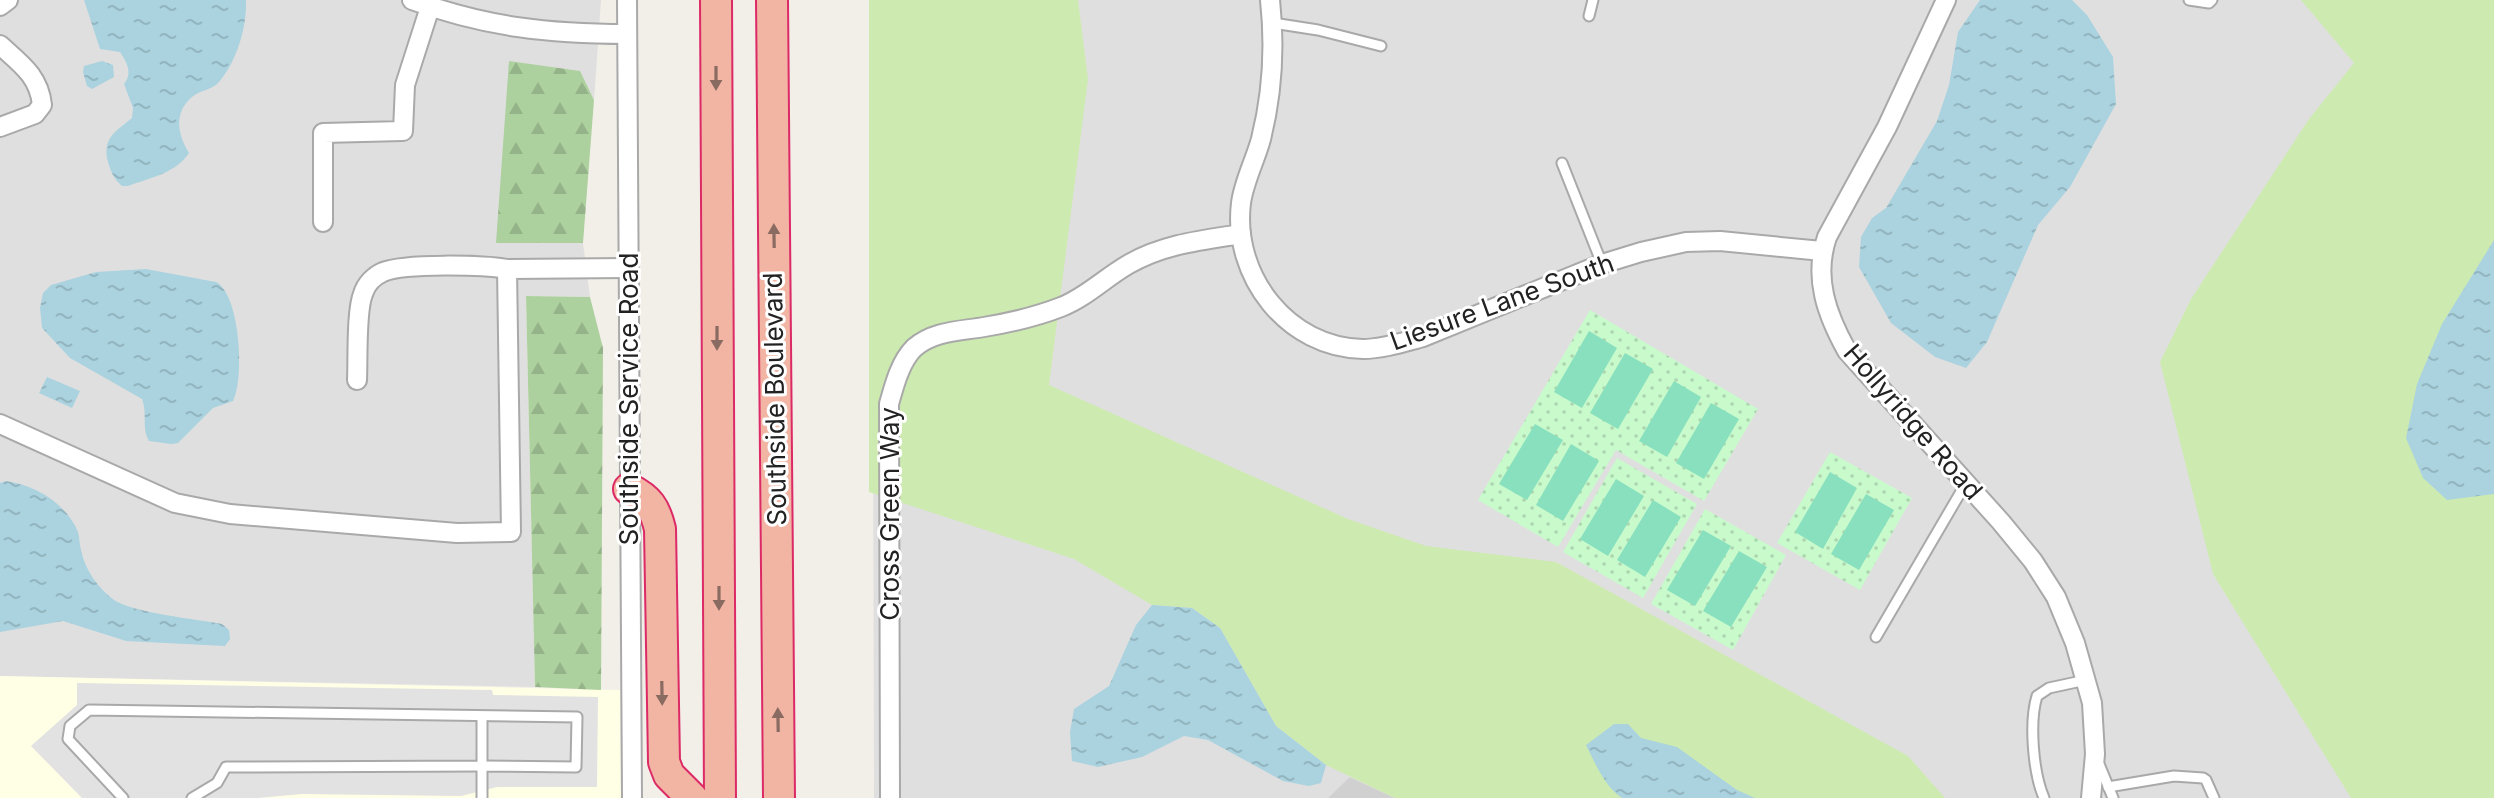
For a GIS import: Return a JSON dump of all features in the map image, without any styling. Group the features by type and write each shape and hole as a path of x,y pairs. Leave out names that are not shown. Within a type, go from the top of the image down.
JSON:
{"highway":[{"path":"716,0 720,798"},
{"name":"Southside Boulevard","path":"772,0 779,798"},
{"path":"629,489 645,497 653,506 660,529 664,762 669,775 692,798"}],"street":[{"path":"0,6 8,0"},
{"name":"Southside Service Road","path":"627,0 632,798"},
{"name":"Liesure Lane South","path":"1270,0 1273,23 1269,97 1261,141 1241,204 1241,234 1249,267 1263,294 1279,315 1302,331 1336,346 1364,349 1395,345 1423,337 1602,264 1686,242 1720,241 1822,251"},
{"name":"Hollyridge Road","path":"1946,0 1887,127 1822,251 1822,295 1830,321 1847,351 1966,483 2033,561 2049,585 2075,643 2092,703 2095,754 2091,798"},
{"path":"323,222 323,133 403,131 405,85 421,3 498,26 580,34 627,34"},
{"path":"0,45 33,75 40,89 42,105 35,114 0,127"},
{"name":"Cross Green Way","path":"890,798 889,404 902,368 914,349 937,335 986,327 1063,307 1151,253 1174,245 1241,234"},
{"path":"357,380 361,296 370,281 382,272 398,268 488,266 507,269 628,268"},
{"path":"0,424 175,503 230,514 457,533 511,532 507,269"}],"lane":[{"path":"1589,16 1593,0"},
{"path":"2189,0 2209,3 2212,0"},
{"path":"1273,23 1318,30 1381,46"},
{"path":"1562,163 1602,264"},
{"path":"1876,637 1966,483"},
{"path":"2044,798 2037,773 2033,721 2037,696 2049,688 2086,680"},
{"path":"123,798 68,739 70,726 89,710 577,717 576,767 226,767 217,783 192,798"},
{"path":"482,717 482,798"},
{"path":"2095,754 2113,798"},
{"path":"2108,787 2174,776 2203,778 2214,798"}],"shaded area":[{"path":"0,0 601,0 594,100 579,71 497,243 583,243 590,297 526,296 535,687 0,676"},
{"path":"872,0 2494,0 2494,798 1395,798 1351,777 1328,798 874,798"},
{"path":"0,676 620,690 621,798 0,798"},
{"path":"77,683 492,690 493,695 598,697 597,787 497,787 461,796 302,794 258,798 82,798 31,746 77,705"},
{"path":"1350,777 1395,798 1328,798"}],"green space":[{"path":"869,0 1078,0 1088,79 1049,385 1348,519 1426,546 1556,562 1908,756 1945,798 1395,798 1326,765 1276,726 1220,628 1192,608 1152,605 1074,559 869,492"},
{"path":"2301,0 2494,0 2494,798 2351,798 2213,574 2160,362 2191,299 2309,119 2354,63"},
{"path":"509,61 580,71 594,100 583,243 496,243"},
{"path":"526,296 590,297 603,348 601,690 535,687"},
{"path":"1590,310 1758,409 1704,501 1616,450 1558,547 1478,500"},
{"path":"1589,331 1617,348 1582,408 1554,392"},
{"path":"1625,353 1653,369 1618,429 1590,413"},
{"path":"1674,381 1701,397 1667,457 1639,441"},
{"path":"1711,403 1739,419 1704,479 1676,463"},
{"path":"1535,424 1563,440 1527,500 1499,484"},
{"path":"1571,444 1599,461 1563,521 1536,505"},
{"path":"1830,452 1912,498 1860,590 1777,543"},
{"path":"1617,458 1697,504 1643,598 1563,552"},
{"path":"1830,472 1857,488 1823,549 1795,532"},
{"path":"1616,479 1644,496 1608,556 1580,539"},
{"path":"1866,494 1894,510 1859,570 1831,554"},
{"path":"1653,500 1681,517 1645,577 1617,560"},
{"path":"1705,509 1786,555 1733,650 1651,604"},
{"path":"1703,530 1731,546 1695,606 1667,590"},
{"path":"1739,551 1767,567 1731,627 1703,611"}],"water":[{"path":"84,0 246,0 243,32 231,64 219,82 192,97 182,110 180,132 189,153 170,170 128,186 122,186 115,178 109,166 107,147 111,136 132,118 133,108 124,84 128,68 120,52 100,49"},
{"path":"1980,0 2072,0 2087,15 2113,57 2116,104 2070,187 2038,225 1987,342 1966,368 1935,357 1891,323 1859,267 1861,237 1872,218 1886,208 1937,121 1949,85 1958,32"},
{"path":"102,61 113,65 114,77 92,89 87,86 84,66"},
{"path":"2494,240 2494,494 2447,500 2423,478 2406,438 2417,384 2442,324"},
{"path":"146,269 216,282 224,290 235,319 239,375 233,401 213,408 178,443 149,441 142,399 70,358 42,328 40,308 43,293 51,285 96,272"},
{"path":"47,377 80,391 72,408 39,393"},
{"path":"6,481 38,491 66,512 78,532 80,548 89,571 114,600 150,612 222,624 229,630 230,639 225,646 126,641 63,621 0,632 0,483"},
{"path":"1152,605 1192,608 1220,628 1276,726 1326,765 1321,783 1309,786 1283,781 1208,740 1184,736 1142,757 1098,767 1072,761 1070,732 1074,709 1109,686 1136,625"},
{"path":"1614,724 1628,724 1641,738 1677,747 1737,790 1755,798 1622,798 1606,781 1586,745"}]}
